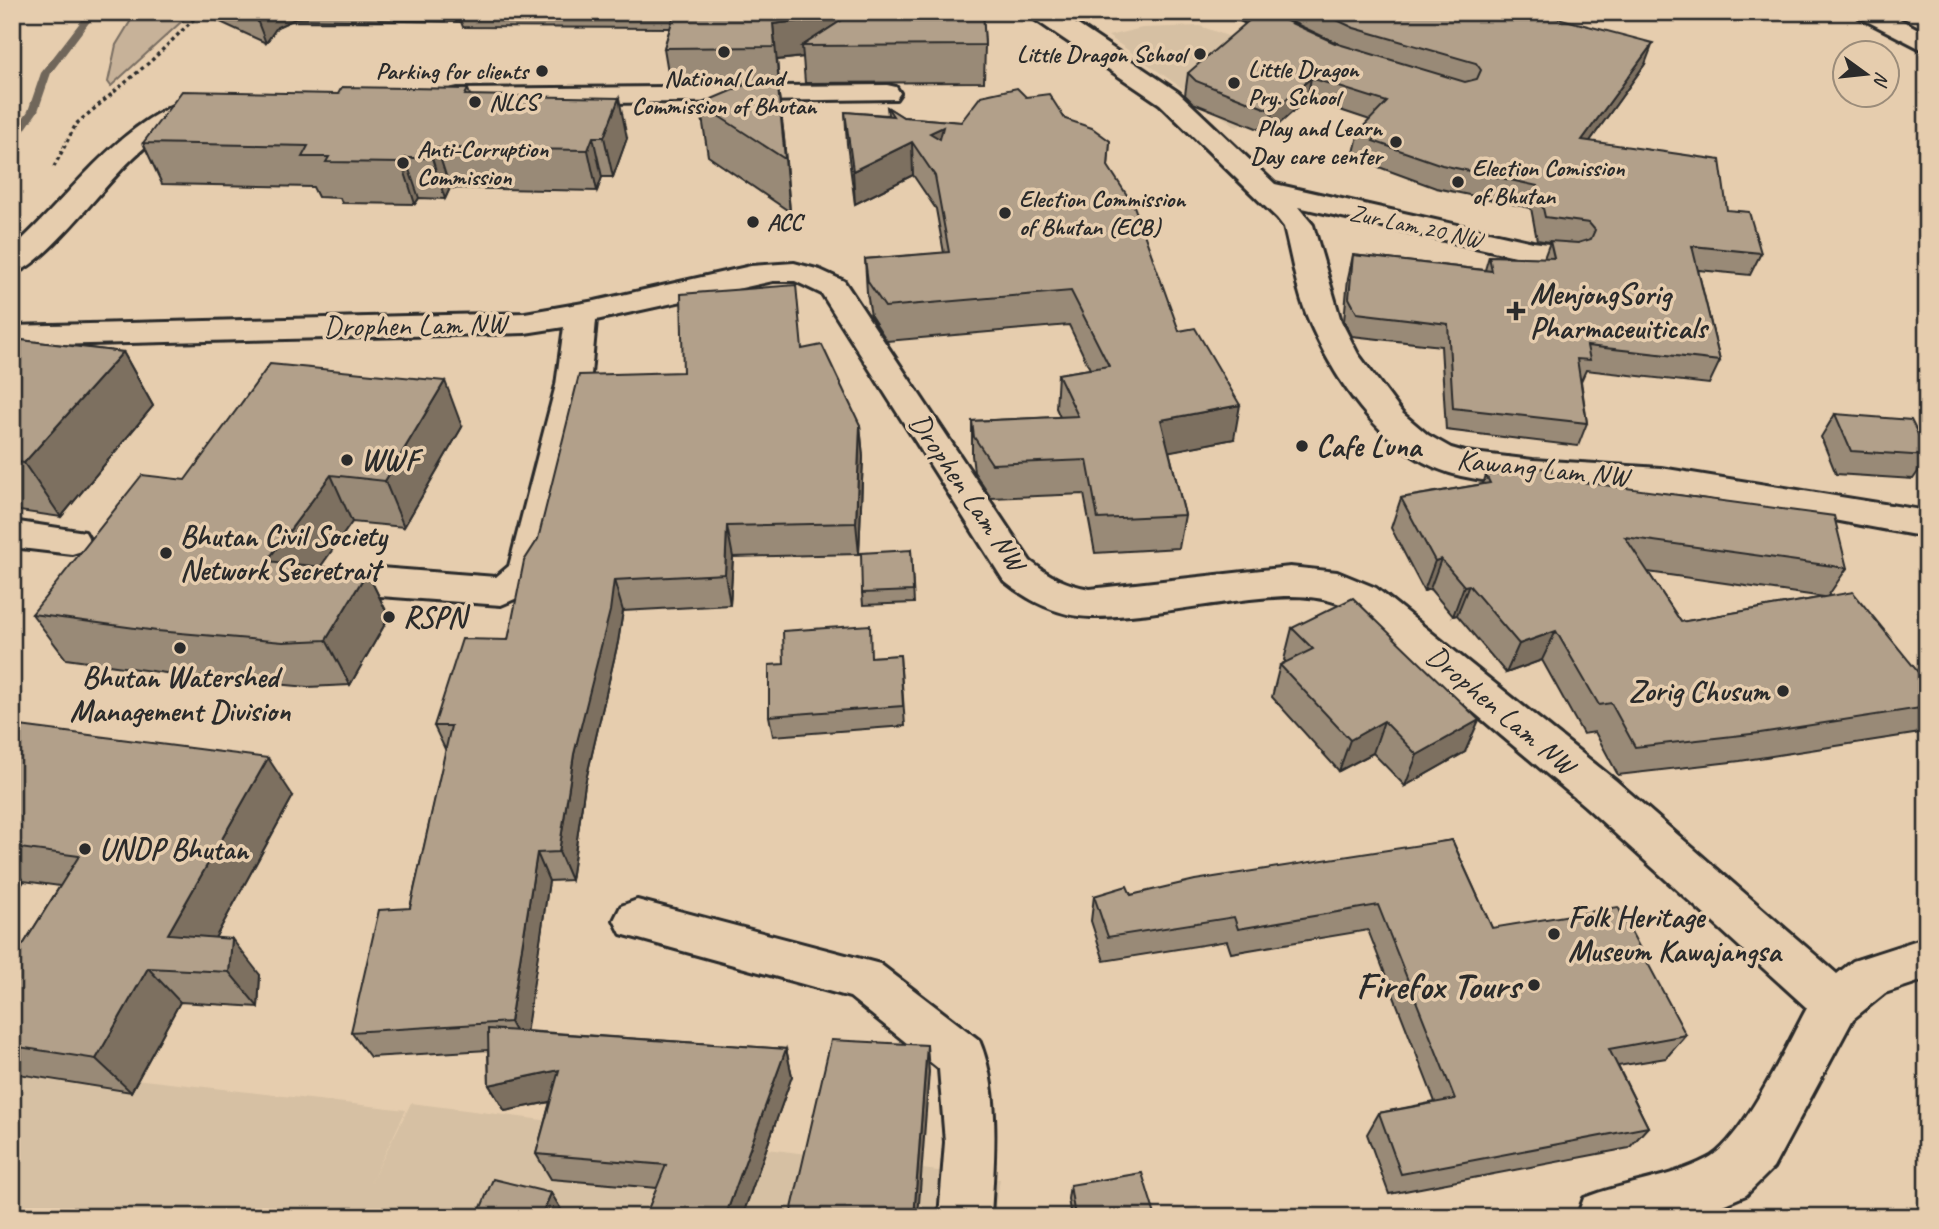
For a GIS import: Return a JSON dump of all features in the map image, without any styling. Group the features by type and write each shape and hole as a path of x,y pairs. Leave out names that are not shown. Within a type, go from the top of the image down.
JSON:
{"street":[{"path":"1244,12 1329,51"},
{"path":"1868,12 1927,44"},
{"name":"Kawang Lam NW","path":"1059,16 1169,98 1298,225 1325,321 1343,357 1390,421 1416,443 1439,456 1462,464 1533,472 1661,480 1927,524"},
{"path":"427,97 887,93"},
{"path":"12,265 144,132 199,104 232,99"},
{"name":"Zur Lam 20 NW","path":"1264,190 1533,251 1569,254"},
{"name":"Drophen Lam NW","path":"12,336 525,323 581,316 624,303 768,272 793,272 834,288 1017,571 1038,589 1061,599 1090,603 1290,581 1337,586 1363,598 1600,793 1836,1003"},
{"path":"380,583 501,591 518,582 527,570 573,385 581,316"},
{"path":"12,534 72,541"},
{"path":"637,920 863,979 962,1057 970,1142 965,1217"},
{"path":"1603,1217 1679,1197 1728,1177 1755,1150 1836,1003 1870,976 1927,958"}],"path":[{"path":"54,168 76,124 150,61 201,12"},
{"path":"12,210 21,202"}],"shaded area":[{"path":"136,12 192,12 111,86 108,82 116,45"},
{"name":"Little Dragon Pry. School","path":"1200,26 1316,68 1237,127 1108,36 1142,28"},
{"path":"12,1065 406,1110 371,1182 411,1103 1000,1179 994,1217 12,1217"}],"building":[{"path":"675,12 983,12 985,45 802,46 850,15 773,24 775,47 664,48"},
{"path":"1259,12 1267,12 1335,43 1465,82 1477,79 1481,70 1476,63 1354,28 1320,12 1535,12 1653,43 1582,140 1720,160 1727,210 1749,212 1761,253 1692,246 1720,361 1587,346 1590,360 1577,359 1587,423 1453,408 1448,324 1357,313 1349,298 1353,255 1492,271 1489,256 1554,258 1550,241 1578,243 1591,239 1595,230 1589,223 1545,217 1538,186 1442,165 1373,141 1376,137 1359,131 1387,102 1311,78 1272,111 1196,81 1188,73"},
{"path":"747,84 778,87 785,159 700,104"},
{"path":"342,87 468,89 465,95 619,98 604,137 593,137 588,150 437,148 432,158 405,158 402,163 326,162 329,157 302,157 308,146 143,143 182,91 338,94"},
{"path":"1017,88 1026,97 1049,94 1065,119 1092,128 1110,141 1108,166 1134,206 1179,331 1195,328 1240,405 1161,420 1185,515 1098,519 1087,460 992,464 974,437 972,421 1078,416 1058,374 1109,366 1071,291 885,307 868,282 865,259 949,252 935,176 912,142 853,171 845,112 893,116 887,107 903,117 961,122 981,96","holes":["943,127 940,139 930,133"]},
{"path":"796,285 802,349 822,345 860,425 856,523 727,526 725,574 614,580 610,611 574,754 559,852 537,853 510,1022 351,1032 379,910 410,908 451,726 434,726 462,639 508,640 524,561 538,539 579,375 683,372 681,294"},
{"path":"12,339 123,352 24,463 12,461"},
{"path":"270,364 445,381 385,481 331,475 267,561 367,572 326,640 283,642 157,631 32,614 142,475 185,480"},
{"path":"1835,414 1911,420 1927,456 1851,451"},
{"path":"1552,467 1551,478 1834,516 1847,568 1625,537 1681,622 1853,592 1927,683 1927,707 1760,733 1635,747 1611,703 1599,705 1556,631 1519,644 1469,585 1464,586 1441,559 1435,561 1401,498 1490,483 1486,475"},
{"path":"911,550 913,591 862,593 861,553"},
{"path":"1353,598 1479,720 1417,755 1384,721 1350,740 1280,665 1313,649 1292,628"},
{"path":"870,625 871,657 900,655 903,706 769,716 769,665 784,664 783,631"},
{"path":"12,725 268,758 168,934 232,939 229,972 148,968 96,1059 12,1046 12,944 23,945 79,856 12,847"},
{"path":"1452,840 1492,928 1618,907 1686,1035 1609,1049 1648,1127 1401,1174 1379,1113 1455,1099 1378,905 1238,929 1234,917 1108,937 1094,896 1127,886 1131,895 1195,880"},
{"path":"488,1029 786,1049 725,1217 645,1217 666,1165 536,1154 559,1070 489,1085"},
{"path":"831,1040 927,1045 914,1217 790,1217"},
{"path":"1142,1173 1155,1215 1075,1217 1070,1185"},
{"path":"493,1179 551,1193 541,1217 477,1217"}],"waterway":[{"path":"12,141 33,111 46,73 93,12"}],"place":[{"name":"National Land Commission of Bhutan","path":"724,52"},
{"name":"Little Dragon School","path":"1200,54"},
{"name":"Parking for clients","path":"542,71"},
{"name":"Little Dragon Pry. School","path":"1234,83"},
{"name":"NLCS","path":"475,102"},
{"name":"Play and Learn Day care center","path":"1396,142"},
{"name":"Anti-Corruption Commission","path":"403,163"},
{"name":"Election Comission of Bhutan","path":"1458,182"},
{"name":"Election Commission of Bhutan (ECB)","path":"1005,213"},
{"name":"ACC","path":"753,222"},
{"name":"MenjongSorig Pharmaceuiticals","path":"1516,311"},
{"name":"Cafe Luna","path":"1302,446"},
{"name":"WWF","path":"347,460"},
{"name":"Bhutan Civil Society Network Secretrait","path":"166,553"},
{"name":"RSPN","path":"389,617"},
{"name":"Bhutan Watershed Management Division","path":"180,648"},
{"name":"Zorig Chusum","path":"1783,691"},
{"name":"UNDP Bhutan","path":"85,849"},
{"name":"Folk Heritage Museum Kawajangsa","path":"1554,934"},
{"name":"Firefox Tours","path":"1534,985"}]}
